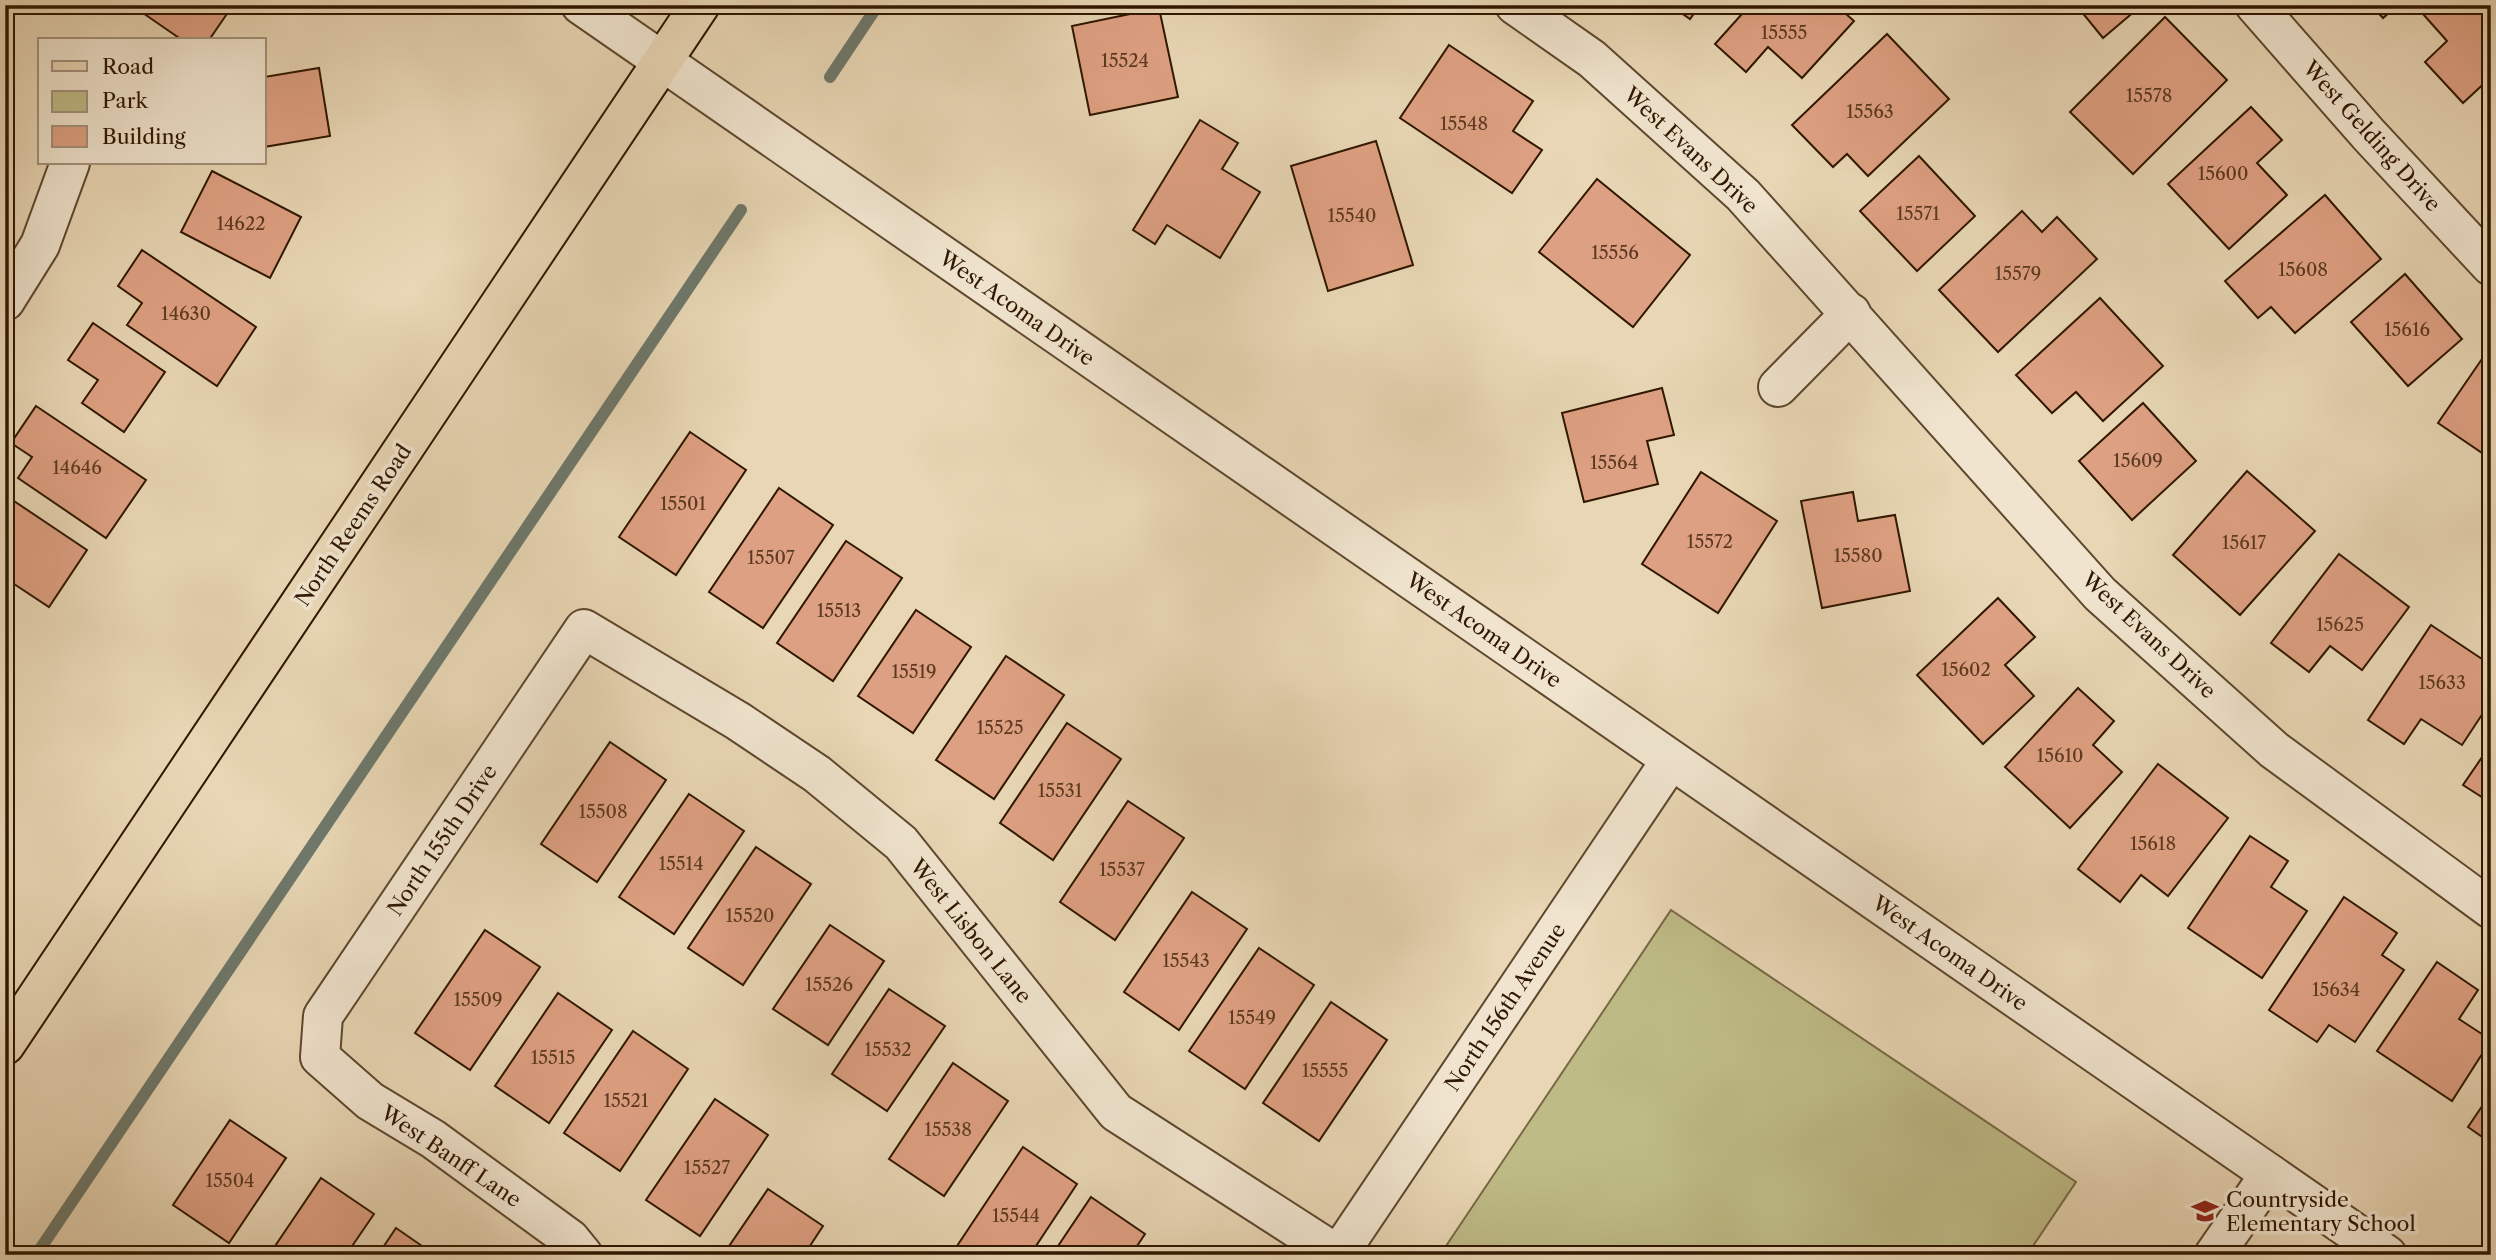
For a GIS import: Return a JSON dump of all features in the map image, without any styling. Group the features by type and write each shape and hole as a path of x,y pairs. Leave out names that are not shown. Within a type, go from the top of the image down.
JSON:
{"main road":[{"name":"North Reems Road","path":"5,1045 700,5"}],"street":[{"name":"West Acoma Drive","path":"580,5 2387,1255"},
{"name":"West Evans Drive","path":"1515,5 1592,59 1743,194 2101,594 2274,750 2491,909"},
{"name":"West Gelding Drive","path":"2255,5 2369,135 2491,266"},
{"path":"5,301 40,245 70,164"},
{"path":"1778,387 1851,313"},
{"name":"North 155th Drive","path":"320,1057 323,1016 584,629"},
{"name":"West Lisbon Lane","path":"584,629 738,721 817,774 891,834 901,843 1116,1112 1338,1255"},
{"name":"North 156th Avenue","path":"1338,1255 1671,760"},
{"name":"West Banff Lane","path":"320,1057 370,1101 433,1139 570,1239 583,1255"},
{"path":"2214,1255 2270,1174"}],"green space":[{"path":"1671,910 2076,1182 2027,1255 1440,1255"}],"building":[{"path":"149,5 233,5 210,38 179,38 143,13"},
{"path":"1670,5 1700,5 1690,19"},
{"path":"1750,5 1836,5 1854,21 1802,78 1768,47 1746,72 1715,44"},
{"path":"2076,5 2142,5 2103,38"},
{"path":"2371,5 2398,5 2383,18"},
{"path":"2432,5 2491,5 2491,77 2463,103 2425,62 2447,41 2423,14"},
{"path":"1159,8 1178,97 1090,115 1072,26"},
{"path":"2165,17 2227,80 2133,174 2070,112"},
{"path":"1887,34 1949,99 1868,176 1847,154 1833,167 1792,125"},
{"path":"1449,45 1533,101 1513,131 1542,150 1512,193 1400,118"},
{"path":"319,68 330,136 266,147 266,77"},
{"path":"2251,107 2282,140 2257,163 2287,195 2229,249 2168,184"},
{"path":"1200,120 1238,143 1222,169 1260,192 1220,258 1167,225 1155,244 1133,230"},
{"path":"1376,141 1413,265 1328,291 1291,166"},
{"path":"1919,156 1975,216 1917,271 1860,211"},
{"path":"212,171 301,217 270,278 181,232"},
{"path":"1597,179 1690,255 1633,327 1539,252"},
{"path":"2325,195 2381,259 2295,333 2271,307 2258,318 2225,281"},
{"path":"2022,211 2042,232 2057,217 2097,259 1998,352 1939,290"},
{"path":"142,250 256,327 217,386 127,325 142,303 118,286"},
{"path":"2405,274 2462,339 2408,386 2351,322"},
{"path":"2100,298 2163,366 2103,421 2076,392 2052,413 2016,375"},
{"path":"93,323 165,372 124,432 82,403 98,380 68,360"},
{"path":"2484,356 2491,360 2491,459 2438,423"},
{"path":"1662,388 1674,435 1647,441 1658,484 1584,502 1562,413"},
{"path":"2143,403 2196,461 2132,520 2079,461"},
{"path":"36,406 146,480 106,538 18,478 32,457 11,443"},
{"path":"690,432 746,470 676,575 619,537"},
{"path":"2247,471 2315,531 2240,615 2173,555"},
{"path":"1701,472 1777,521 1718,613 1642,564"},
{"path":"779,488 833,525 763,628 709,592"},
{"path":"1853,492 1858,521 1895,515 1910,591 1822,608 1801,501"},
{"path":"5,495 87,550 49,607 5,578"},
{"path":"846,541 902,578 833,681 777,643"},
{"path":"2339,554 2409,607 2362,670 2330,646 2309,672 2271,643"},
{"path":"1998,598 2035,637 2005,665 2034,696 1983,744 1917,675"},
{"path":"916,610 971,647 913,733 858,696"},
{"path":"2431,625 2491,665 2491,701 2462,745 2421,719 2404,744 2368,720"},
{"path":"1006,656 1064,695 994,799 936,760"},
{"path":"2078,688 2114,721 2093,745 2122,772 2070,828 2005,767"},
{"path":"1067,723 1121,759 1053,860 1000,823"},
{"path":"610,742 666,780 597,882 541,844"},
{"path":"2491,744 2491,803 2463,785"},
{"path":"2158,764 2228,818 2168,896 2141,875 2120,902 2078,869"},
{"path":"689,794 744,831 674,934 619,897"},
{"path":"1128,801 1184,838 1115,940 1060,902"},
{"path":"2250,836 2288,861 2271,887 2307,911 2262,978 2188,928"},
{"path":"756,847 811,884 743,985 688,948"},
{"path":"1192,892 1247,929 1179,1030 1124,992"},
{"path":"2344,897 2397,933 2382,955 2404,970 2355,1042 2329,1025 2317,1042 2269,1010"},
{"path":"830,925 884,961 828,1045 773,1009"},
{"path":"485,930 540,967 470,1070 415,1033"},
{"path":"1259,948 1314,985 1245,1089 1189,1051"},
{"path":"2437,962 2478,990 2459,1019 2491,1040 2452,1101 2377,1051"},
{"path":"889,989 945,1026 887,1111 832,1074"},
{"path":"558,993 612,1030 549,1123 495,1086"},
{"path":"1331,1002 1387,1040 1319,1141 1263,1103"},
{"path":"633,1031 688,1069 620,1171 564,1133"},
{"path":"953,1063 1008,1101 944,1196 889,1159"},
{"path":"2491,1093 2491,1143 2468,1127"},
{"path":"715,1099 768,1135 700,1236 646,1200"},
{"path":"230,1120 286,1158 229,1243 173,1205"},
{"path":"1023,1147 1077,1184 1030,1255 964,1255 955,1249"},
{"path":"321,1178 374,1214 346,1255 269,1255"},
{"path":"768,1189 823,1226 804,1255 723,1255"},
{"path":"1091,1197 1145,1234 1131,1255 1052,1255"},
{"path":"396,1228 435,1255 378,1255"}],"waterway":[{"path":"830,77 878,5"},
{"path":"36,1255 741,210"}],"place":[{"name":"Countryside Elementary School","path":"2205,1211"}]}
